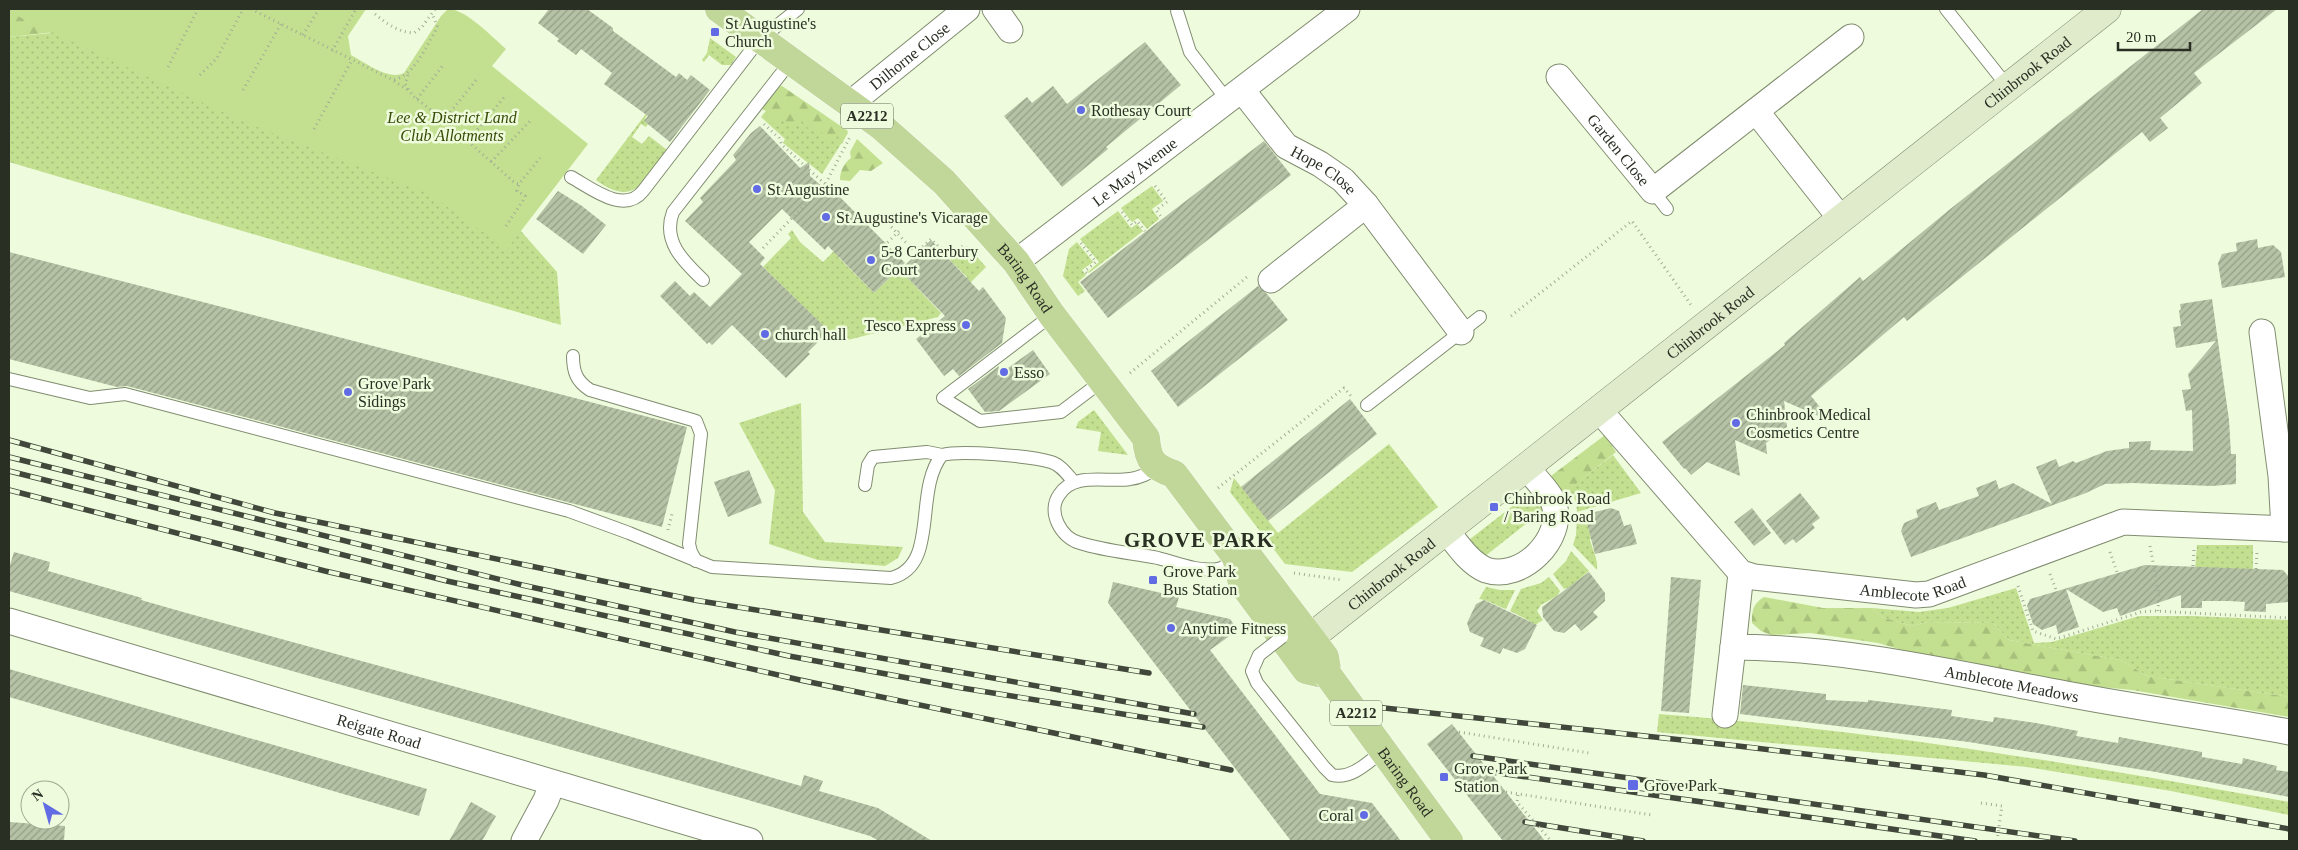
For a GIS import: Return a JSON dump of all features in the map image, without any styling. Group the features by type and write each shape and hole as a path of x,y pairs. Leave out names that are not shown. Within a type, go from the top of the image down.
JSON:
{"main road":[{"name":"Baring Road","path":"719,9 759,40 791,61 853,116 912,152 944,182 1016,262 1052,315 1146,438 1161,441 1176,460 1166,471 1236,557 1242,583 1306,670 1328,675"},
{"name":"Chinbrook Road","path":"1311,637 2108,9"},
{"name":"Baring Road","path":"1236,557 1249,557 1311,637 1325,657 1328,675 1449,841"}],"street":[{"name":"Dilhorne Close","path":"853,116 967,9"},
{"path":"995,9 1010,30"},
{"name":"Le May Avenue","path":"1016,262 1346,9"},
{"name":"Garden Close","path":"1559,77 1660,200 1756,111 1851,37"},
{"name":"Hope Close","path":"1235,95 1286,146 1320,164 1343,180 1366,205 1461,332"},
{"path":"1756,111 1841,219"},
{"name":"Hope Close","path":"1262,276 1366,205"},
{"path":"2262,332 2287,529"},
{"path":"1599,410 1741,573 1725,715"},
{"path":"1446,530 1474,563 1484,569 1495,572 1508,572 1521,567 1533,558 1549,538 1555,514 1554,502 1526,467"},
{"name":"Amblecote Road","path":"1741,573 1778,581 1916,595 1929,594 2123,522 2287,529"},
{"name":"Reigate Road","path":"9,621 552,784 750,841"},
{"name":"Amblecote Meadows","path":"1734,647 1829,651 1894,660 2089,698 2289,732"},
{"path":"524,841 546,800 552,784"}],"lane":[{"path":"571,176 614,199 627,202 634,200 759,40 798,9"},
{"path":"1946,9 2008,87"},
{"path":"1177,11 1190,52 1235,95"},
{"path":"704,280 678,253 668,225 673,212 791,61"},
{"path":"1052,315 943,398 980,421 1062,412 1102,381"},
{"path":"1367,405 1480,317"},
{"path":"573,356 573,370 577,378 582,385 590,390 696,421 700,427 701,434 689,544 690,552 696,561"},
{"path":"9,379 90,398 125,394 466,483 569,511 712,567 740,570 891,578 908,572 919,555 931,474 942,456"},
{"path":"864,485 868,465 874,457 927,452 942,456 960,453 1052,462 1063,469 1074,482"},
{"path":"1166,471 1128,480 1094,479 1074,482 1064,488 1057,496 1054,517 1067,536 1078,543 1158,558 1205,570 1220,569 1236,557"},
{"path":"1282,636 1259,655 1252,671 1258,683 1324,768 1332,775 1344,776 1353,773 1384,750"}],"path":[{"path":"168,67 198,9"},
{"path":"200,76 217,58 243,9"},
{"path":"251,9 393,80 408,90 515,183 519,184"},
{"path":"303,36 319,9"},
{"path":"332,51 356,9"},
{"path":"375,14 391,27 406,33 414,33 435,9"},
{"path":"408,90 405,84 410,70 437,26 432,13"},
{"path":"243,90 281,24"},
{"path":"314,129 352,60"},
{"path":"417,99 444,64"},
{"path":"393,80 401,78 410,70"},
{"path":"444,120 477,79"},
{"path":"468,141 506,95"},
{"path":"752,111 782,144 825,184"},
{"path":"763,248 825,184 853,116"},
{"path":"491,162 531,120"},
{"path":"506,226 525,196 517,191 519,184 540,158"},
{"path":"1150,180 1167,202 1156,210 1162,218"},
{"path":"1117,205 1132,225 1137,221 1145,231"},
{"path":"881,216 916,253 931,239 948,259 970,240"},
{"path":"1511,316 1632,221 1694,310"},
{"path":"884,246 900,229"},
{"path":"1076,237 1096,262 1085,271 1089,276"},
{"path":"1129,374 1262,276"},
{"path":"1218,488 1344,388 1355,400"},
{"path":"667,532 674,505"},
{"path":"2107,545 2117,572"},
{"path":"2150,546 2159,595 2158,611"},
{"path":"2256,569 2257,550"},
{"path":"2193,566 2194,553"},
{"path":"2047,567 2056,590"},
{"path":"1291,572 1350,581"},
{"path":"2016,578 2033,631 2056,639 2141,612 2158,611 2289,618"},
{"path":"1459,732 1589,753"},
{"path":"1506,792 1652,815"},
{"path":"1518,795 1517,802 1551,841"},
{"path":"1981,803 2002,806 1997,841"}],"green space":[{"path":"9,9 383,87 507,249 520,230 557,272 561,325 9,162 9,37 51,33 9,13"},
{"name":"Lee & District Land Club Allotments","path":"9,9 366,9 348,36 351,55 377,70 391,75 404,73 441,16 448,9 455,10 479,24 506,49 492,66 588,144 507,249 429,194 242,121 9,12"},
{"path":"9,12 55,32 9,37"},
{"path":"710,38 736,57 731,65 722,65 709,55 704,62 702,60 707,53"},
{"path":"782,86 848,131 842,144 838,136 826,140 822,132 808,128 801,120 796,121 794,126 783,121 774,124 768,121 766,118 770,114 768,111 763,110 762,107 776,87"},
{"path":"784,88 848,133 822,174 783,143 785,139 761,117"},
{"path":"648,111 650,112 645,118 648,124 646,127 641,124 632,137 642,144 649,136 667,150 652,171 638,187 630,191 621,192 596,180"},
{"path":"857,139 883,163 871,171 860,170 850,181 840,180 844,165 851,158 850,152"},
{"path":"1152,186 1163,201 1152,209 1159,219 1147,229 1138,218 1132,222 1121,208"},
{"path":"1118,211 1131,228 1137,224 1143,231 1089,273 1099,262 1080,239"},
{"path":"792,230 800,242 823,262 837,248 838,257 874,293 900,270 941,313 938,317 840,342 763,267 791,238 788,234"},
{"path":"1077,242 1093,262 1082,270 1086,275 1078,282 1085,291 1078,296 1063,276 1069,249"},
{"path":"967,246 986,267 966,287 967,277 950,260"},
{"path":"801,403 803,512 825,542 903,547 898,558 885,566 818,560 769,544 775,490 739,423"},
{"path":"1094,410 1128,455 1098,451 1101,432 1076,428 1078,422"},
{"path":"1605,435 1616,452 1557,499 1543,482"},
{"path":"1389,444 1438,507 1352,572 1285,564 1230,492 1234,478 1278,533"},
{"path":"1613,455 1641,493 1577,512 1576,502 1569,489"},
{"path":"1532,491 1546,508 1479,561 1465,543"},
{"path":"1585,515 1597,570 1573,545 1576,535 1577,517"},
{"path":"2197,545 2253,545 2253,573 2195,570"},
{"path":"1571,551 1589,571 1570,587 1564,589 1553,574 1566,561"},
{"path":"1549,577 1560,591 1557,596 1541,605 1537,611 1543,620 1535,625 1510,611 1521,589 1541,583"},
{"path":"1486,587 1500,590 1515,590 1506,609 1479,599"},
{"path":"2016,588 2034,643 2052,642 2139,616 2289,620 2289,697 2148,676 2120,660 2009,640 1993,623 1927,622 1912,626 1882,617 1871,608 1919,612 1948,608"},
{"path":"1764,597 1823,608 1871,608 1882,617 1912,626 1927,622 1993,623 2009,640 2120,660 2148,676 2289,697 2289,717 2132,690 2060,683 2011,674 1971,662 1916,654 1878,643 1810,633 1771,635 1761,631 1752,623 1754,608 1757,602"},
{"path":"1659,714 1817,729 1896,739 2132,774 2289,802 2289,815 2171,791 2027,767 1657,732"}],"building":[{"path":"549,9 587,9 613,28 613,31 676,77 679,73 687,80 691,75 710,90 670,142 644,121 648,116 604,84 612,73 581,49 576,55 557,41 559,39 538,23"},
{"path":"2203,9 2277,9 2194,73 2202,83 2160,118 2168,128 2150,142 2142,132 1907,321 1904,317 1811,396 1832,422 1784,401 1787,427 1766,443 1767,454 1735,440 1740,476 1707,462 1691,475 1684,469 1662,442 1785,345 1784,343 1860,277 1863,281 1949,210"},
{"name":"Rothesay Court","path":"1145,42 1181,85 1106,147 1108,149 1062,187 1004,116 1027,97 1032,103 1053,86 1067,104"},
{"path":"760,126 800,168 809,162 810,176 831,194 834,191 905,263 874,293 828,246 825,250 782,209 749,242 765,258 760,264 829,331 808,352 810,354 786,378 732,325 712,345 709,342 707,344 660,296 675,281 690,296 694,292 710,307 742,274 685,221 703,202 700,198 736,160 733,155 751,133"},
{"path":"1264,141 1291,175 1108,318 1080,282"},
{"path":"558,191 582,206 606,225 583,254 536,219"},
{"path":"2257,239 2258,248 2273,245 2281,252 2285,277 2222,288 2218,263 2222,254 2237,251 2236,243"},
{"path":"931,240 979,291 983,287 1006,318 1002,343 959,376 953,369 944,376 916,339 945,316 900,270"},
{"name":"Grove Park Sidings","path":"9,252 687,427 662,527 127,386 117,387 9,359"},
{"path":"1258,286 1288,320 1178,407 1151,371"},
{"path":"2212,299 2229,420 2231,454 2236,454 2236,484 2212,486 2133,483 2105,484 2086,493 1911,557 1901,531 1904,523 1918,517 1916,510 1936,502 1939,510 1979,496 1976,488 1996,480 1999,489 2013,483 2052,504 2036,467 2056,459 2059,467 2073,461 2076,463 2107,451 2129,448 2129,442 2151,441 2150,450 2193,451 2192,410 2186,411 2182,390 2191,389 2188,374 2216,341 2176,348 2173,327 2181,326 2180,304"},
{"path":"1033,350 1050,374 999,411 985,412 968,389 999,366 997,376"},
{"path":"1350,399 1377,434 1268,521 1241,487"},
{"path":"749,470 762,503 728,517 714,482"},
{"path":"1800,493 1820,518 1812,524 1815,528 1796,543 1793,539 1785,545 1766,521"},
{"path":"1611,508 1619,511 1624,526 1631,524 1637,544 1595,554 1586,519 1591,513"},
{"path":"1752,508 1771,533 1754,546 1734,522"},
{"path":"14,552 50,562 48,571 190,614 511,702 801,786 804,775 823,781 819,791 878,808 932,841 879,841 870,836 738,797 9,591 9,568"},
{"path":"2145,565 2283,570 2289,577 2289,602 2266,604 2266,612 2244,611 2245,602 2229,601 2202,601 2202,608 2181,608 2181,595 2120,616 2117,608 2103,612 2066,589 2079,627 2058,634 2056,625 2042,630 2033,624 2027,606 2030,599"},
{"path":"1589,572 1605,593 1605,601 1593,612 1598,617 1581,631 1575,624 1564,633 1554,631 1543,617 1542,607"},
{"path":"1671,577 1701,580 1689,713 1661,711"},
{"path":"1113,582 1179,597 1176,607 1230,619 1238,630 1210,650 1320,794 1372,803 1401,841 1291,841 1108,603"},
{"path":"1484,600 1537,625 1525,649 1517,653 1503,648 1500,654 1480,646 1484,638 1470,632 1467,623 1476,604"},
{"path":"9,669 427,789 419,816 9,697"},
{"path":"1743,685 1826,694 1826,700 1868,702 1868,700 1952,710 1951,716 1993,722 1994,717 2036,723 2078,731 2076,736 2118,743 2119,737 2202,752 2202,757 2242,764 2243,758 2277,766 2276,770 2289,772 2289,797 2156,772 1969,742 1740,714"},
{"path":"1452,724 1545,841 1503,841 1427,744"},
{"path":"471,802 496,816 482,841 449,841"},
{"path":"9,822 20,823 20,830 65,830 64,841 9,841"}],"railway":[{"path":"9,440 275,513 694,600 1149,673"},
{"path":"9,457 522,585 735,632 1194,714"},
{"path":"9,471 447,581 789,656 962,688 1203,727"},
{"path":"9,490 325,571 800,680 1231,770"},
{"path":"1375,707 1738,746 1984,775 2289,829"},
{"path":"1473,756 2075,841"},
{"path":"1485,771 1975,841"},
{"path":"1525,822 1643,841"}],"place":[{"name":"St Augustine's Church","path":"715,32"},
{"name":"Rothesay Court","path":"1081,110"},
{"name":"St Augustine","path":"757,189"},
{"name":"St Augustine's Vicarage","path":"826,217"},
{"name":"5-8 Canterbury Court","path":"871,260"},
{"name":"Tesco Express","path":"966,325"},
{"name":"church hall","path":"765,334"},
{"name":"Esso","path":"1004,372"},
{"name":"Grove Park Sidings","path":"348,392"},
{"name":"Chinbrook Medical Cosmetics Centre","path":"1736,423"},
{"name":"Chinbrook Road / Baring Road","path":"1494,507"},
{"name":"Grove Park Bus Station","path":"1153,580"},
{"name":"Anytime Fitness","path":"1171,628"},
{"name":"Grove Park Station","path":"1444,777"},
{"name":"Grove Park","path":"1633,785"},
{"name":"Coral","path":"1364,815"}],"district":[{"name":"GROVE PARK","path":"1199,540"}]}
